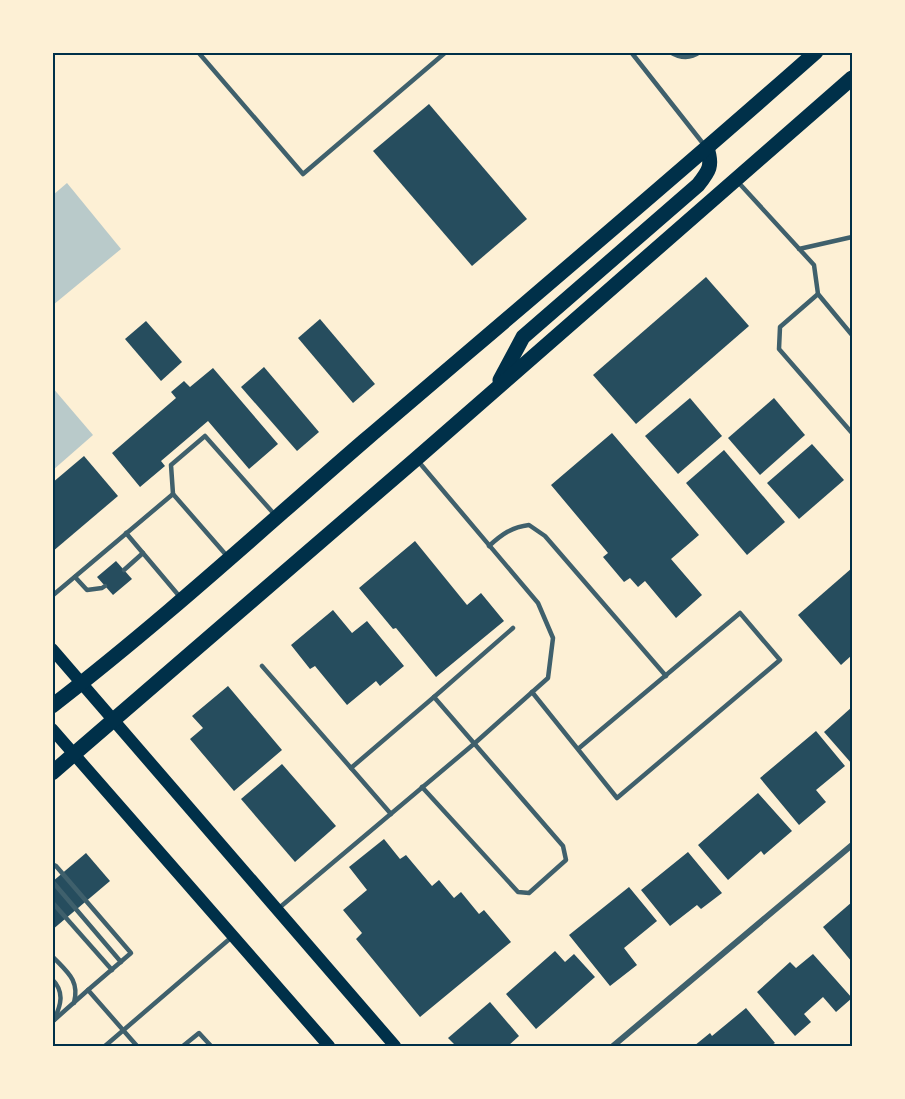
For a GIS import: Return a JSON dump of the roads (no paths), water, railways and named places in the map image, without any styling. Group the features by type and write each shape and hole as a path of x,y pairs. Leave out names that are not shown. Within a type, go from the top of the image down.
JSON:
{"main road":[{"path":"52,706 230,558 816,52"},
{"path":"52,773 852,78"},
{"path":"494,391 523,338 698,185 710,168 711,160 707,148"},
{"path":"52,649 395,1047"},
{"path":"52,729 329,1047"}],"street":[{"path":"613,1047 852,845"}],"lane":[{"path":"198,52 303,174 446,52"},
{"path":"631,52 707,148"},
{"path":"670,52 678,57 694,57 700,52"},
{"path":"736,180 814,266 818,294 852,335"},
{"path":"799,249 852,237"},
{"path":"818,294 780,327 779,349 852,434"},
{"path":"230,558 173,494 171,465 205,436 277,517"},
{"path":"278,909 475,743 548,678 553,638 538,603 416,459"},
{"path":"52,596 173,494"},
{"path":"489,546 504,533 517,526 529,525 545,536 666,676"},
{"path":"126,533 182,599"},
{"path":"124,570 143,553"},
{"path":"75,577 87,590 105,586"},
{"path":"532,692 617,798 780,660 740,613 578,749"},
{"path":"351,768 513,628"},
{"path":"262,666 391,814"},
{"path":"422,787 518,891 529,893 566,860 563,846 434,697"},
{"path":"52,864 131,953 53,1021"},
{"path":"52,881 121,962"},
{"path":"52,902 112,970"},
{"path":"105,1047 233,936"},
{"path":"52,956 73,980 77,992 74,1003"},
{"path":"52,979 60,994 60,1006 53,1021"},
{"path":"88,990 137,1047"},
{"path":"183,1047 199,1033 211,1047"}]}
